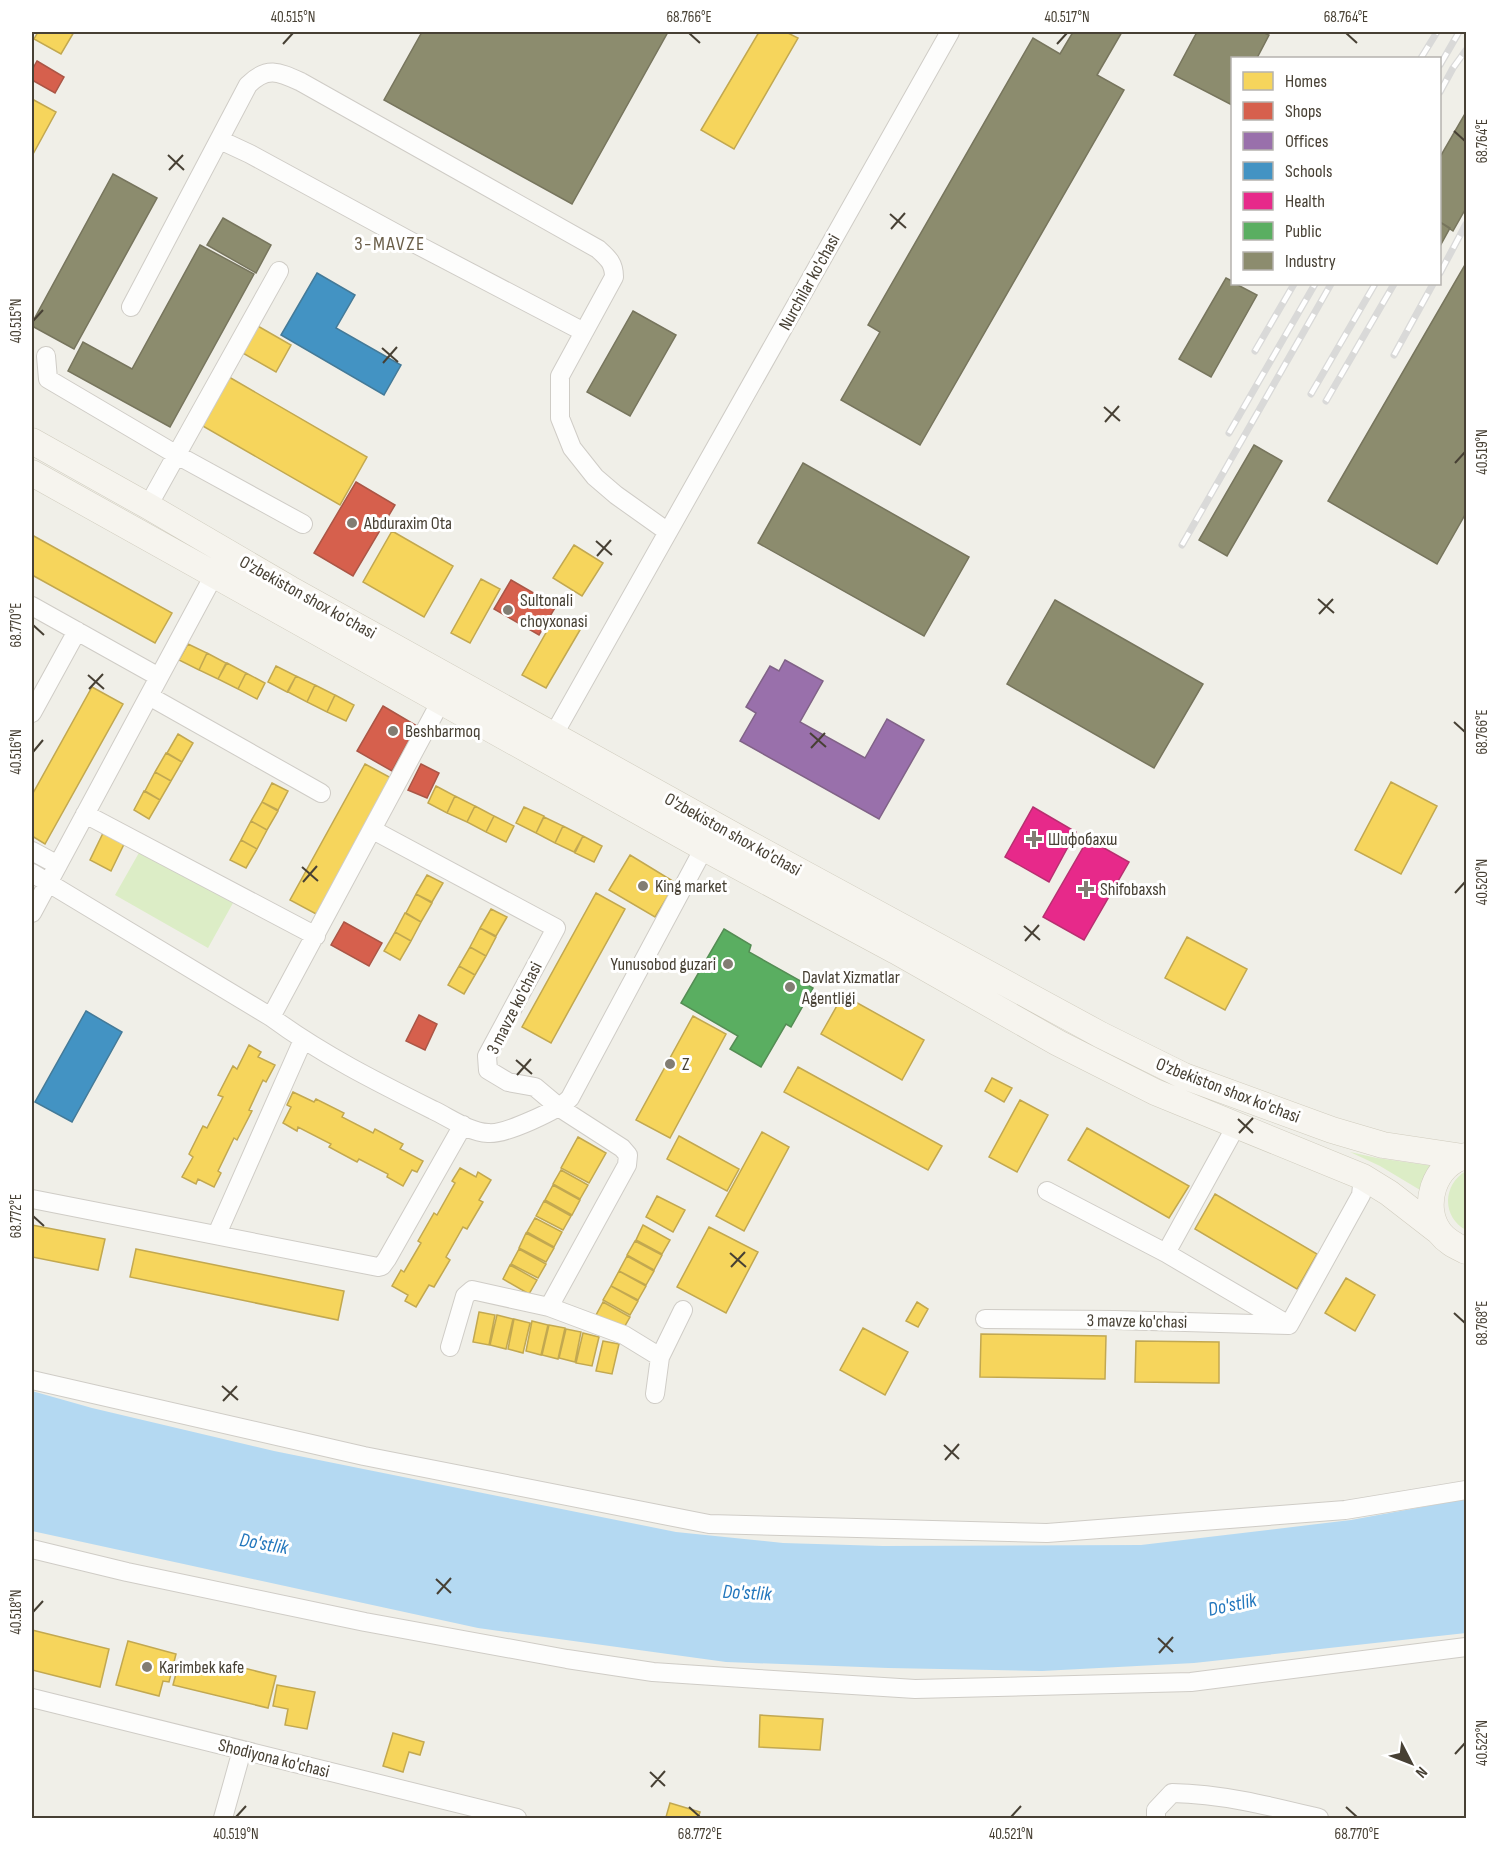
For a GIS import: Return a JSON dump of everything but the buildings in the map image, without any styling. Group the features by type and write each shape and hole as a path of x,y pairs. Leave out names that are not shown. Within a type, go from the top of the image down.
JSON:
{"main road":[{"name":"O'zbekiston shox ko'chasi","path":"32,441 291,589 744,841 1101,1035 1184,1076 1332,1130 1383,1145 1465,1157"},
{"name":"O'zbekiston shox ko'chasi","path":"32,473 704,848 896,951 1058,1042 1155,1092 1363,1177 1389,1193 1438,1231 1450,1244 1467,1251"},
{"path":"1438,1231 1431,1214 1431,1197 1436,1179 1448,1166 1465,1157"}],"street":[{"name":"Nurchilar ko'chasi","path":"554,734 950,32"},
{"path":"131,308 248,85 256,77 278,72 301,82 598,249 614,267 614,277 560,376 560,418 583,464 595,477 616,495 669,532"},
{"path":"220,140 584,332"},
{"path":"148,506 279,271"},
{"path":"46,356 48,379 177,455 303,524"},
{"path":"32,913 214,575"},
{"path":"32,606 159,677"},
{"path":"32,713 77,631"},
{"path":"149,696 321,793"},
{"path":"271,1017 441,702"},
{"path":"85,814 316,936"},
{"name":"3 mavze ko'chasi","path":"372,831 556,928 487,1056 488,1070 508,1082 535,1087 560,1108 622,1148 628,1155 628,1160 549,1307"},
{"path":"32,873 271,1017 303,1040 463,1125 481,1132 495,1134 560,1108 575,1091 704,848"},
{"path":"32,851 57,865"},
{"path":"217,1234 303,1040"},
{"path":"32,1199 217,1234 372,1267 382,1266 463,1125"},
{"path":"1166,1253 1236,1126"},
{"path":"1047,1191 1166,1253 1288,1324 1361,1195 1363,1177"},
{"path":"450,1347 465,1296 472,1290 549,1307 624,1335 660,1357"},
{"path":"655,1394 660,1357 683,1310"},
{"name":"3 mavze ko'chasi","path":"985,1319 1288,1324"},
{"path":"32,1380 364,1456 709,1524 1047,1533 1345,1510 1467,1490"},
{"path":"32,1549 127,1572 365,1622 488,1645 653,1672 746,1679 915,1689 1191,1682 1467,1647"},
{"name":"Shodiyona ko'chasi","path":"32,1698 516,1818"},
{"path":"224,1818 242,1750"},
{"path":"1156,1818 1156,1810 1172,1792 1205,1793 1319,1818"}],"green space":[{"path":"140,851 233,903 208,948 115,895"},
{"path":"1350,1152 1433,1166 1424,1178 1420,1190 1380,1166"},
{"path":"1466,1171 1466,1230 1452,1217 1448,1201 1452,1184"}],"water":[{"name":"Do'stlik","path":"32,1391 92,1408 274,1451 676,1532 783,1543 883,1546 1141,1545 1351,1520 1466,1499 1466,1633 1194,1663 1042,1671 726,1662 478,1628 32,1531"}],"railway":[{"path":"1422,57 1437,32"},
{"path":"1441,63 1459,32"},
{"path":"1441,90 1466,50"},
{"path":"1441,271 1466,224"},
{"path":"1255,351 1293,285"},
{"path":"1229,433 1314,285"},
{"path":"1182,545 1330,285"},
{"path":"1311,394 1374,285"},
{"path":"1326,401 1393,285"},
{"path":"1394,355 1432,285"}],"place":[{"name":"Abduraxim Ota","path":"352,523"},
{"name":"Sultonali choyxonasi","path":"508,610"},
{"name":"Beshbarmoq","path":"393,731"},
{"name":"Шифобахш","path":"1034,839"},
{"name":"King market","path":"643,886"},
{"name":"Shifobaxsh","path":"1086,889"},
{"name":"Yunusobod guzari","path":"728,964"},
{"name":"Davlat Xizmatlar Agentligi","path":"790,987"},
{"name":"Z","path":"670,1064"},
{"name":"Karimbek kafe","path":"147,1667"}],"district":[{"name":"3-MAVZE","path":"390,243"}]}
